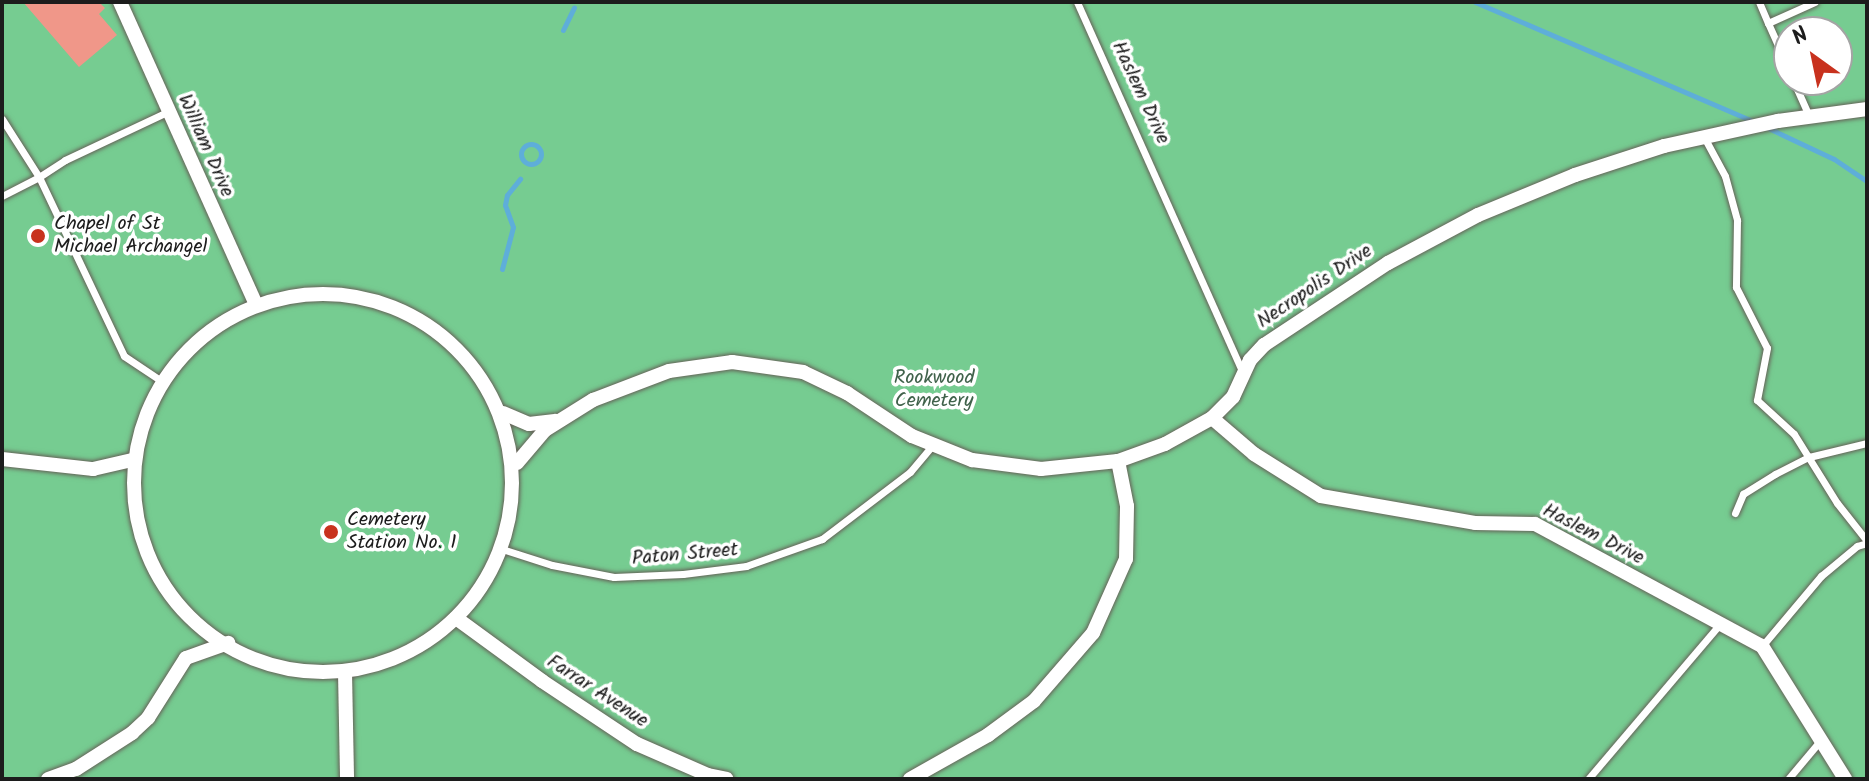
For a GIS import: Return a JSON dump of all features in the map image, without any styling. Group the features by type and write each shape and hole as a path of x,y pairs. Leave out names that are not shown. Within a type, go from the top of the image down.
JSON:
{"street":[{"name":"William Drive","path":"120,2 256,305"},
{"name":"Necropolis Drive","path":"517,463 529,445 556,421 609,392 669,371 707,364 754,363 803,372 826,382 932,446 972,460 1015,467 1067,468 1118,461 1165,444 1212,418 1233,397 1256,352 1294,323 1438,235 1575,175 1704,136 1778,121 1867,109"},
{"path":"331,299 372,304 435,333 462,356 502,413 517,463 516,499 502,549 488,576 440,635 405,657 345,672 283,664 228,643 184,607 152,563 134,509 132,460 144,413 160,380 180,352 204,330 256,305 331,299"},
{"path":"502,413 529,424 556,421"},
{"name":"Haslem Drive","path":"1212,418 1254,454 1321,496 1475,523 1535,524 1762,646 1845,779"},
{"path":"2,459 93,469 132,460"},
{"path":"910,779 925,767 988,735 1034,701 1093,633 1126,559 1127,506 1118,461"},
{"name":"Farrar Avenue","path":"456,618 542,681 637,744 708,775 727,779"},
{"path":"48,779 76,769 132,733 148,718 186,658 228,643"},
{"path":"345,672 347,779"}],"lane":[{"name":"Haslem Drive","path":"1077,2 1244,375"},
{"path":"1759,2 1773,34"},
{"path":"1768,23 1815,2"},
{"path":"1800,96 1809,116"},
{"path":"2,196 65,160 167,112"},
{"path":"2,119 39,177 124,356 160,380"},
{"path":"1704,136 1725,176 1737,220 1736,287 1767,348 1757,400 1794,434 1837,503 1867,542 1857,546 1821,576 1762,646"},
{"path":"1735,513 1743,494 1809,457 1867,443"},
{"name":"Paton Street","path":"502,549 552,565 614,577 683,574 746,566 822,539 910,472 932,446"},
{"path":"1588,779 1720,624"},
{"path":"1788,779 1821,739"}],"green space":[{"name":"Rookwood Cemetery","path":"2,2 1867,2 1867,779 2,779"}],"building":[{"path":"23,2 99,2 105,8 99,14 117,35 79,67"}],"waterway":[{"path":"1475,2 1757,123"},
{"path":"563,30 574,7"},
{"path":"1766,127 1834,159 1867,181"},
{"path":"531,144 538,147 541,154 538,161 531,164 524,161 521,154 524,147 531,144"},
{"path":"502,269 513,227 505,205 507,195 520,179"}],"place":[{"name":"Chapel of St Michael Archangel","path":"38,236"},
{"name":"Cemetery Station No. 1","path":"331,532"}]}
